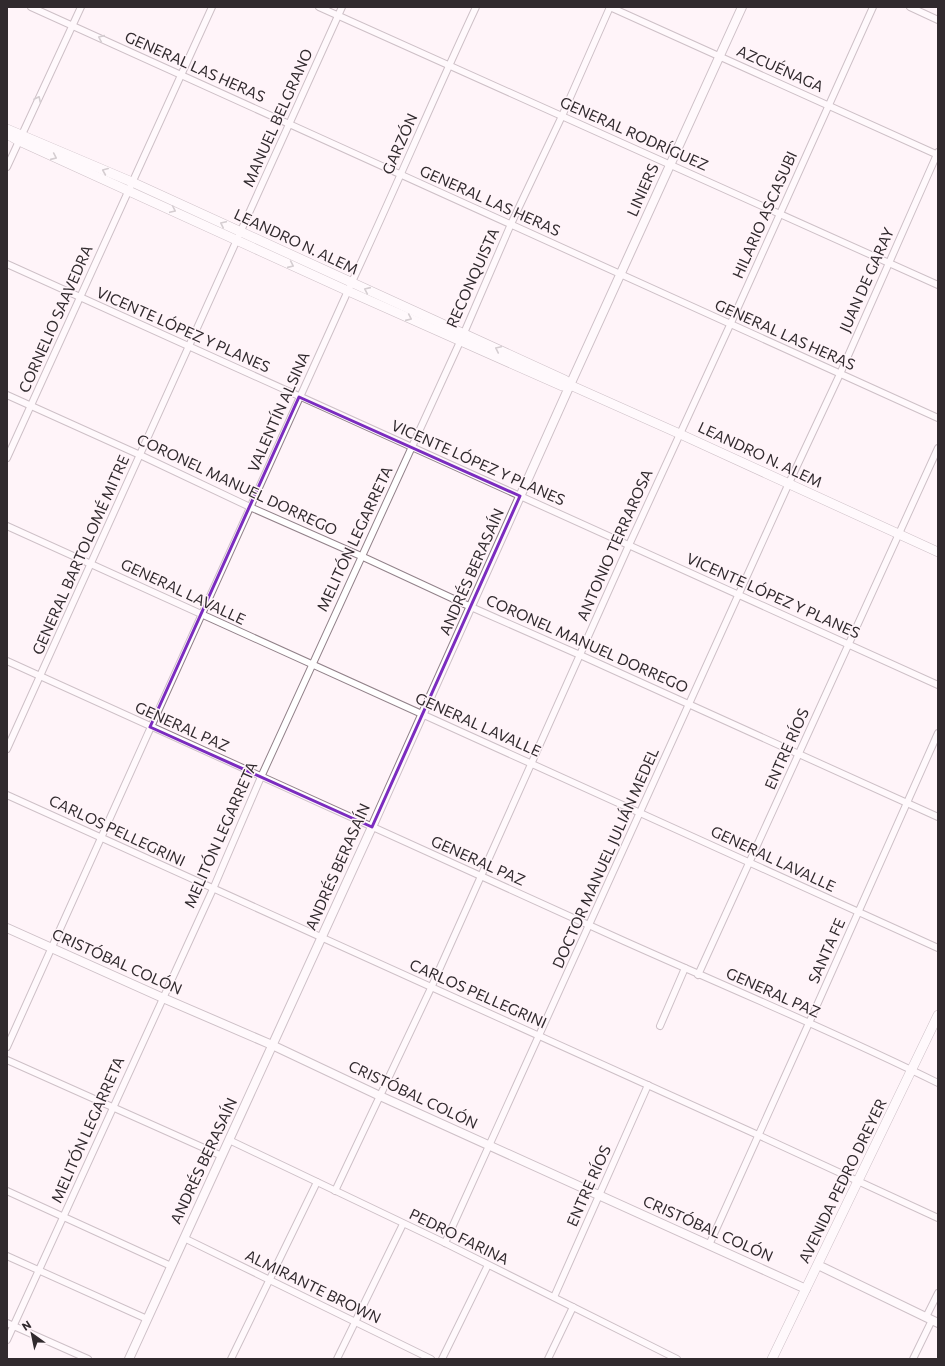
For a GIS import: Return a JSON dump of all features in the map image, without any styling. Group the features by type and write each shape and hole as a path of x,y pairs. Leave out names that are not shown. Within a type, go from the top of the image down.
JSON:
{"main road":[{"name":"LEANDRO N. ALEM","path":"7,129 20,138"},
{"name":"LEANDRO N. ALEM","path":"7,134 20,138 130,186 462,337 562,386 570,385 938,552"},
{"name":"AVENIDA PEDRO DREYER","path":"772,1359 938,1015"}],"street":[{"name":"GENERAL LAS HERAS","path":"32,7 938,418"},
{"path":"7,167 81,7"},
{"name":"CORNELIO SAAVEDRA","path":"7,458 212,7"},
{"name":"GENERAL RODRÍGUEZ","path":"319,7 938,285"},
{"name":"MANUEL BELGRANO","path":"239,236 342,7"},
{"name":"GARZÓN","path":"350,287 476,7"},
{"name":"AZCUÉNAGA","path":"610,7 938,154"},
{"name":"RECONQUISTA","path":"462,337 511,224 562,116 610,7"},
{"name":"LINIERS","path":"570,385 742,7"},
{"name":"HILARIO ASCASUBI","path":"680,434 873,7"},
{"path":"910,7 938,20"},
{"name":"JUAN DE GARAY","path":"789,484 840,374 888,262 938,154"},
{"name":"GENERAL BARTOLOMÉ MITRE","path":"7,749 239,236"},
{"name":"VICENTE LÓPEZ Y PLANES","path":"7,264 938,685"},
{"name":"VALENTÍN ALSINA","path":"7,1047 150,727 202,616 299,397 350,287"},
{"name":"MELITÓN LEGARRETA","path":"7,1340 112,1107 213,889 261,777 361,556 462,337"},
{"name":"ANDRÉS BERASAÍN","path":"129,1359 472,607 570,385"},
{"name":"CORONEL MANUEL DORREGO","path":"7,395 250,507 938,817"},
{"name":"ANTONIO TERRAROSA","path":"335,1191 431,988 680,434"},
{"name":"ENTRE RÍOS","path":"698,975 938,448"},
{"name":"DOCTOR MANUEL JULIÁN MEDEL","path":"445,1243 789,484"},
{"name":"GENERAL LAVALLE","path":"7,526 202,616 423,714 938,948"},
{"name":"GENERAL PAZ","path":"7,661 698,975 809,1023 938,1083"},
{"name":"SANTA FE","path":"709,1245 938,733"},
{"name":"CARLOS PELLEGRINI","path":"7,795 938,1218"},
{"name":"CRISTÓBAL COLÓN","path":"7,928 162,998 272,1045 380,1096 806,1289"},
{"path":"660,1026 685,968"},
{"path":"7,1060 222,1156"},
{"name":"ENTRE RÍOS","path":"554,1297 648,1085"},
{"name":"PEDRO FARINA","path":"229,1140 445,1243 677,1359"},
{"path":"231,1359 317,1182"},
{"path":"7,1191 171,1266"},
{"path":"337,1359 403,1224"},
{"name":"ALMIRANTE BROWN","path":"184,1238 431,1359"},
{"path":"7,1256 147,1319"},
{"path":"442,1359 488,1265"},
{"path":"818,1265 932,1320"},
{"path":"913,1359 932,1320 938,1293"},
{"path":"548,1359 573,1307"},
{"path":"7,1323 88,1359"},
{"path":"659,1359 662,1352"}],"highlighted area":[{"path":"299,397 520,496 372,827 150,727"}]}
